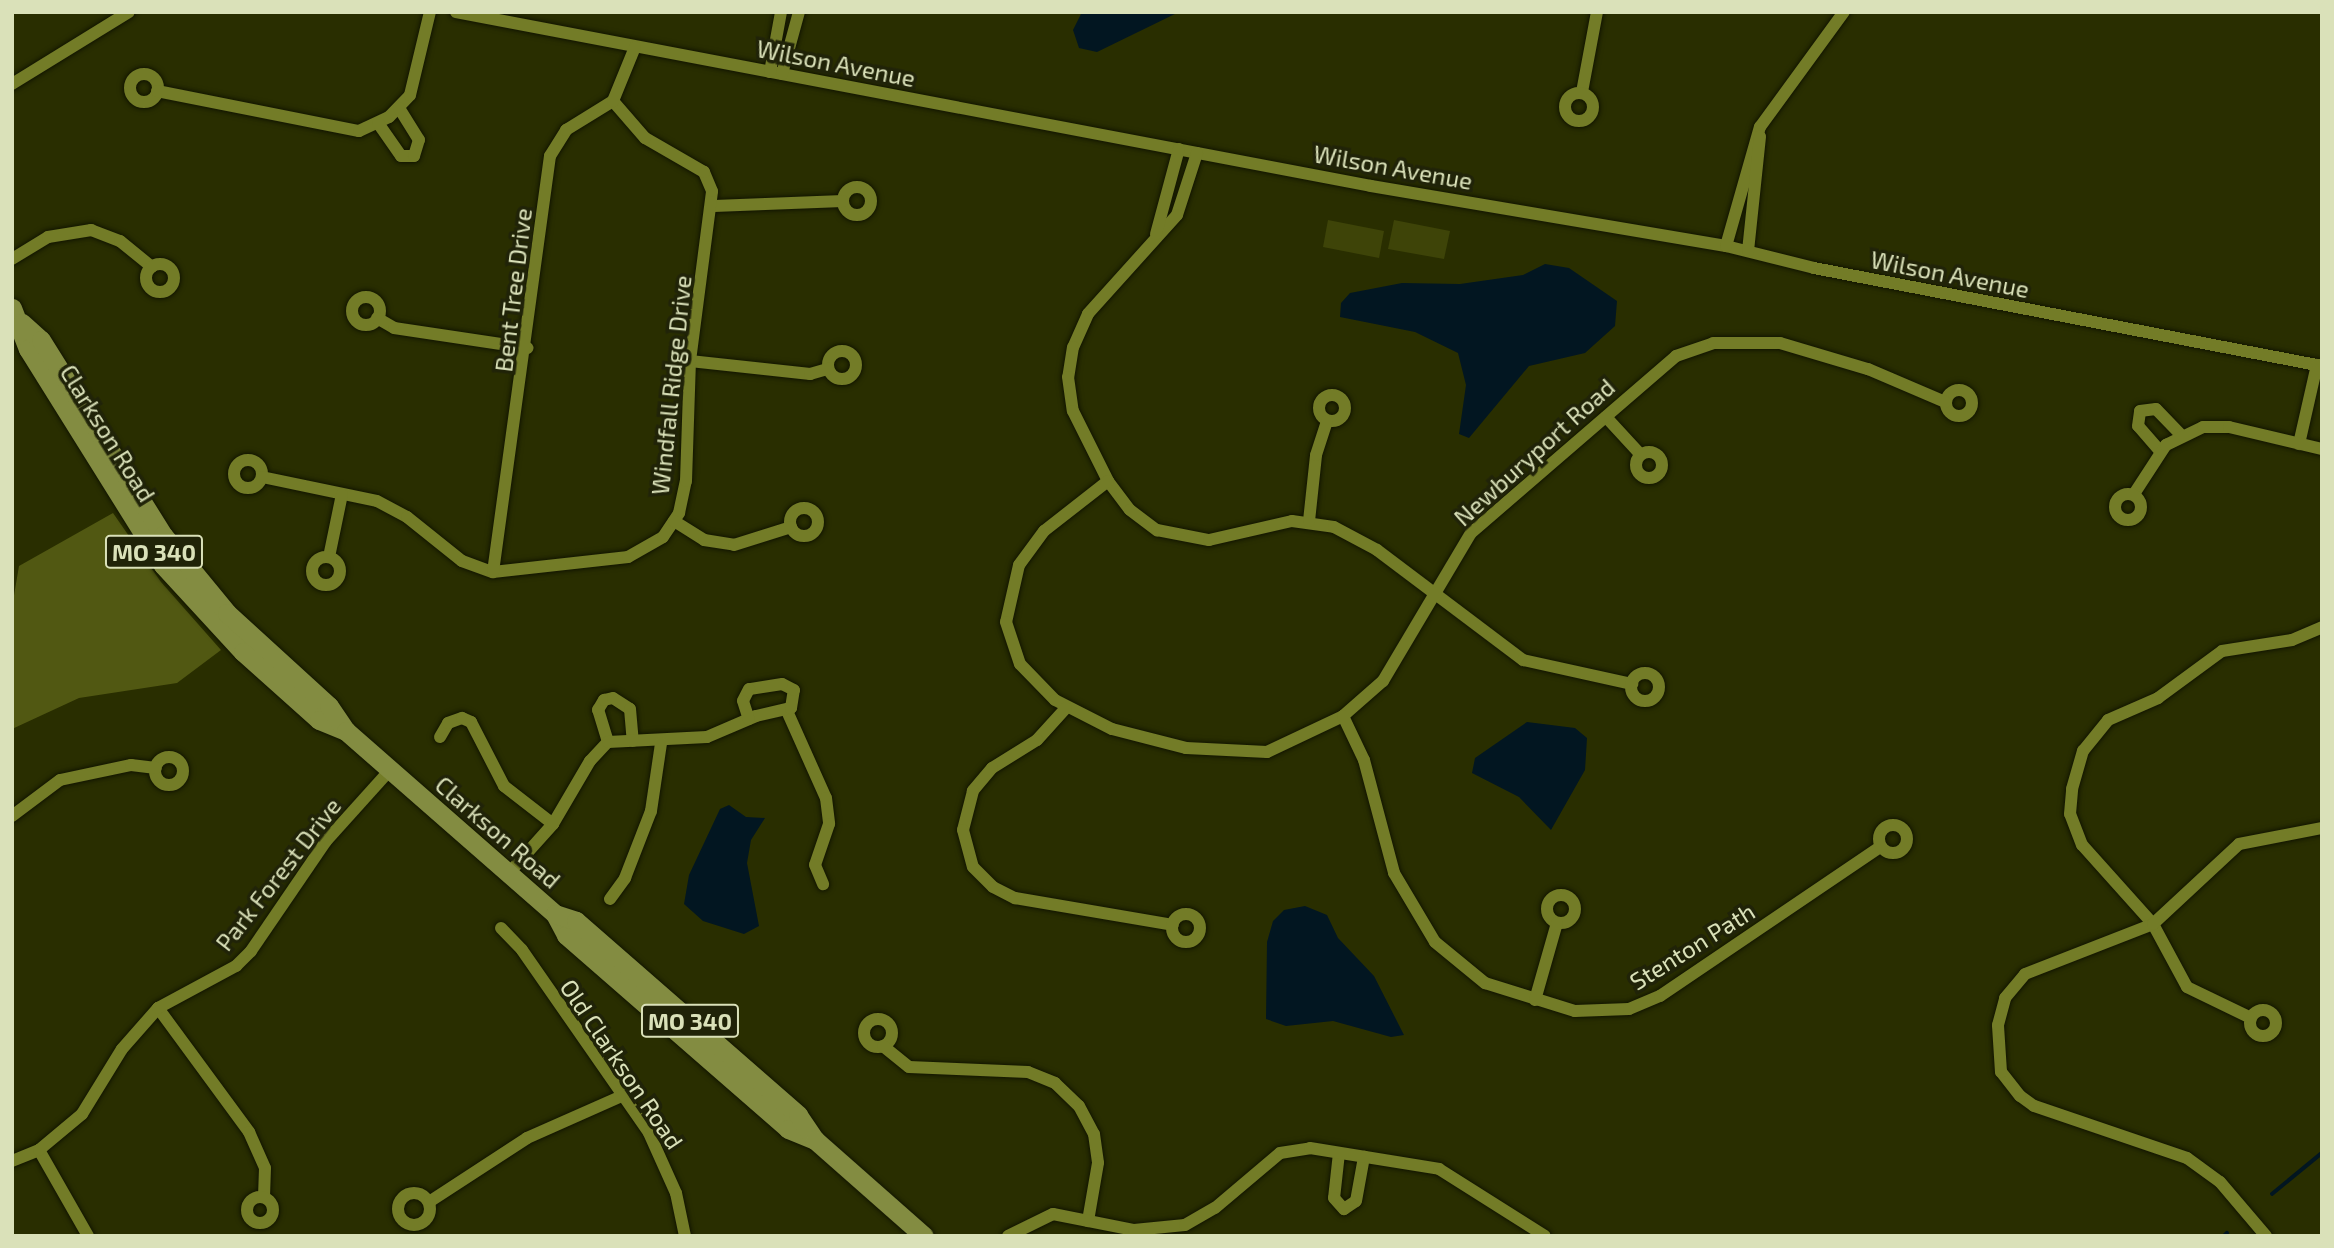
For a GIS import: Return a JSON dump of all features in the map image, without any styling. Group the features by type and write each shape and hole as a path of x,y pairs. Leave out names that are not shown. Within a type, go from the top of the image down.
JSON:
{"main road":[{"name":"Clarkson Road","path":"17,316 41,340 184,565 248,634 329,706 346,731 390,771 555,914 576,921 798,1115 815,1140 924,1236"}],"street":[{"path":"12,84 129,12"},
{"path":"157,91 342,131 378,123 399,108 416,79 430,12"},
{"name":"Wilson Avenue","path":"456,12 1197,153 1727,246 2319,365"},
{"path":"776,73 781,12"},
{"path":"776,73 799,12"},
{"path":"1582,92 1597,12"},
{"path":"1727,246 1761,125 1844,12"},
{"path":"613,102 635,47"},
{"name":"Windfall Ridge Drive","path":"262,477 342,494 392,509 463,561 493,572 628,557 663,537 674,521 685,481 690,361 714,206 704,172 645,138 613,102"},
{"name":"Bent Tree Drive","path":"493,572 528,348 550,156 576,121 613,102"},
{"path":"378,123 401,156 414,156 419,139 399,108"},
{"path":"1748,251 1761,125"},
{"path":"1156,234 1179,149"},
{"path":"1197,153 1177,215 1156,234 1088,314 1073,348 1073,411 1108,481 1142,522 1177,536 1209,540 1309,521 1356,536 1430,594 1523,660 1632,684"},
{"path":"714,206 843,201"},
{"path":"12,259 48,237 91,230 120,240 152,267"},
{"path":"377,318 394,328 528,348"},
{"name":"Newburyport Road","path":"1066,708 1134,736 1241,753 1266,752 1343,716 1383,681 1430,594 1471,533 1676,356 1713,343 1756,340 1868,369 1945,402"},
{"path":"690,361 810,374 828,369"},
{"path":"2299,444 2319,365"},
{"path":"2160,451 2138,426 2140,411 2156,409 2180,435"},
{"path":"1606,417 1640,454"},
{"path":"1309,521 1316,455 1327,421"},
{"path":"2134,494 2160,451 2180,435 2219,426 2322,449"},
{"path":"1108,481 1034,541 1008,603 1007,635 1020,664 1066,708 1037,740 992,768 973,791 963,830 973,867 993,887 1016,898 1173,925"},
{"path":"329,557 342,494"},
{"path":"674,521 704,540 734,545 791,527"},
{"path":"2250,1018 2187,987 2153,924 2076,835 2070,801 2083,751 2108,720 2158,698 2222,651 2292,640 2322,627"},
{"path":"509,873 553,824 590,761 608,742 661,743 707,737 749,719 787,710 797,696 789,685 749,689 743,701 749,719"},
{"path":"608,742 598,710 604,700 613,698 630,709 633,741"},
{"path":"787,710 826,798 829,824 815,865 823,884"},
{"name":"Stenton Path","path":"1343,716 1364,760 1394,873 1413,912 1462,968 1535,1000 1598,1011 1629,1009 1660,996 1879,848"},
{"path":"440,737 448,723 462,718 471,722 504,786 553,824"},
{"path":"610,899 625,878 651,811 661,743"},
{"path":"12,816 60,780 131,765 156,768"},
{"name":"Park Forest Drive","path":"12,1161 38,1150 82,1114 127,1043 158,1008 243,959 326,841 390,771"},
{"path":"2266,1236 2220,1182 2187,1158 2034,1106 2001,1072 1998,1025 2014,984 2052,960 2129,937 2153,924 2239,844 2322,828"},
{"path":"1535,1000 1557,923"},
{"name":"Old Clarkson Road","path":"501,928 522,950 664,1162 685,1236"},
{"path":"158,1008 249,1132 265,1168 264,1197"},
{"path":"883,1046 909,1067 1028,1072 1055,1083 1079,1106 1094,1134 1098,1163 1088,1221"},
{"path":"429,1202 527,1138 622,1097"},
{"path":"1008,1236 1039,1217 1088,1221 1134,1230 1185,1225 1215,1208 1280,1153 1310,1148 1438,1169 1545,1236"},
{"path":"38,1150 88,1236"},
{"path":"1339,1153 1334,1198 1344,1209 1356,1201 1364,1157"}],"green space":[{"path":"1328,220 1384,231 1379,258 1323,247"},
{"path":"1394,220 1450,231 1444,259 1388,249"},
{"path":"113,513 161,582 221,650 177,683 79,698 12,729 12,607 19,566"}],"water":[{"path":"1082,12 1179,12 1097,52 1079,48 1073,30"},
{"path":"1545,264 1569,268 1617,301 1615,326 1585,353 1529,366 1469,438 1459,434 1466,385 1458,353 1415,332 1340,317 1341,303 1350,293 1402,283 1460,284 1523,275"},
{"path":"1527,722 1575,728 1587,738 1585,770 1551,830 1519,797 1472,773 1475,758"},
{"path":"729,805 746,817 765,818 751,840 747,863 759,926 744,934 703,921 684,904 689,875 720,809"},
{"path":"1305,906 1327,915 1338,938 1374,976 1404,1035 1391,1037 1333,1021 1286,1026 1266,1019 1267,942 1273,921 1284,910"}],"waterway":[{"path":"2272,1194 2322,1153"},
{"path":"2224,1236 2227,1233"}]}
